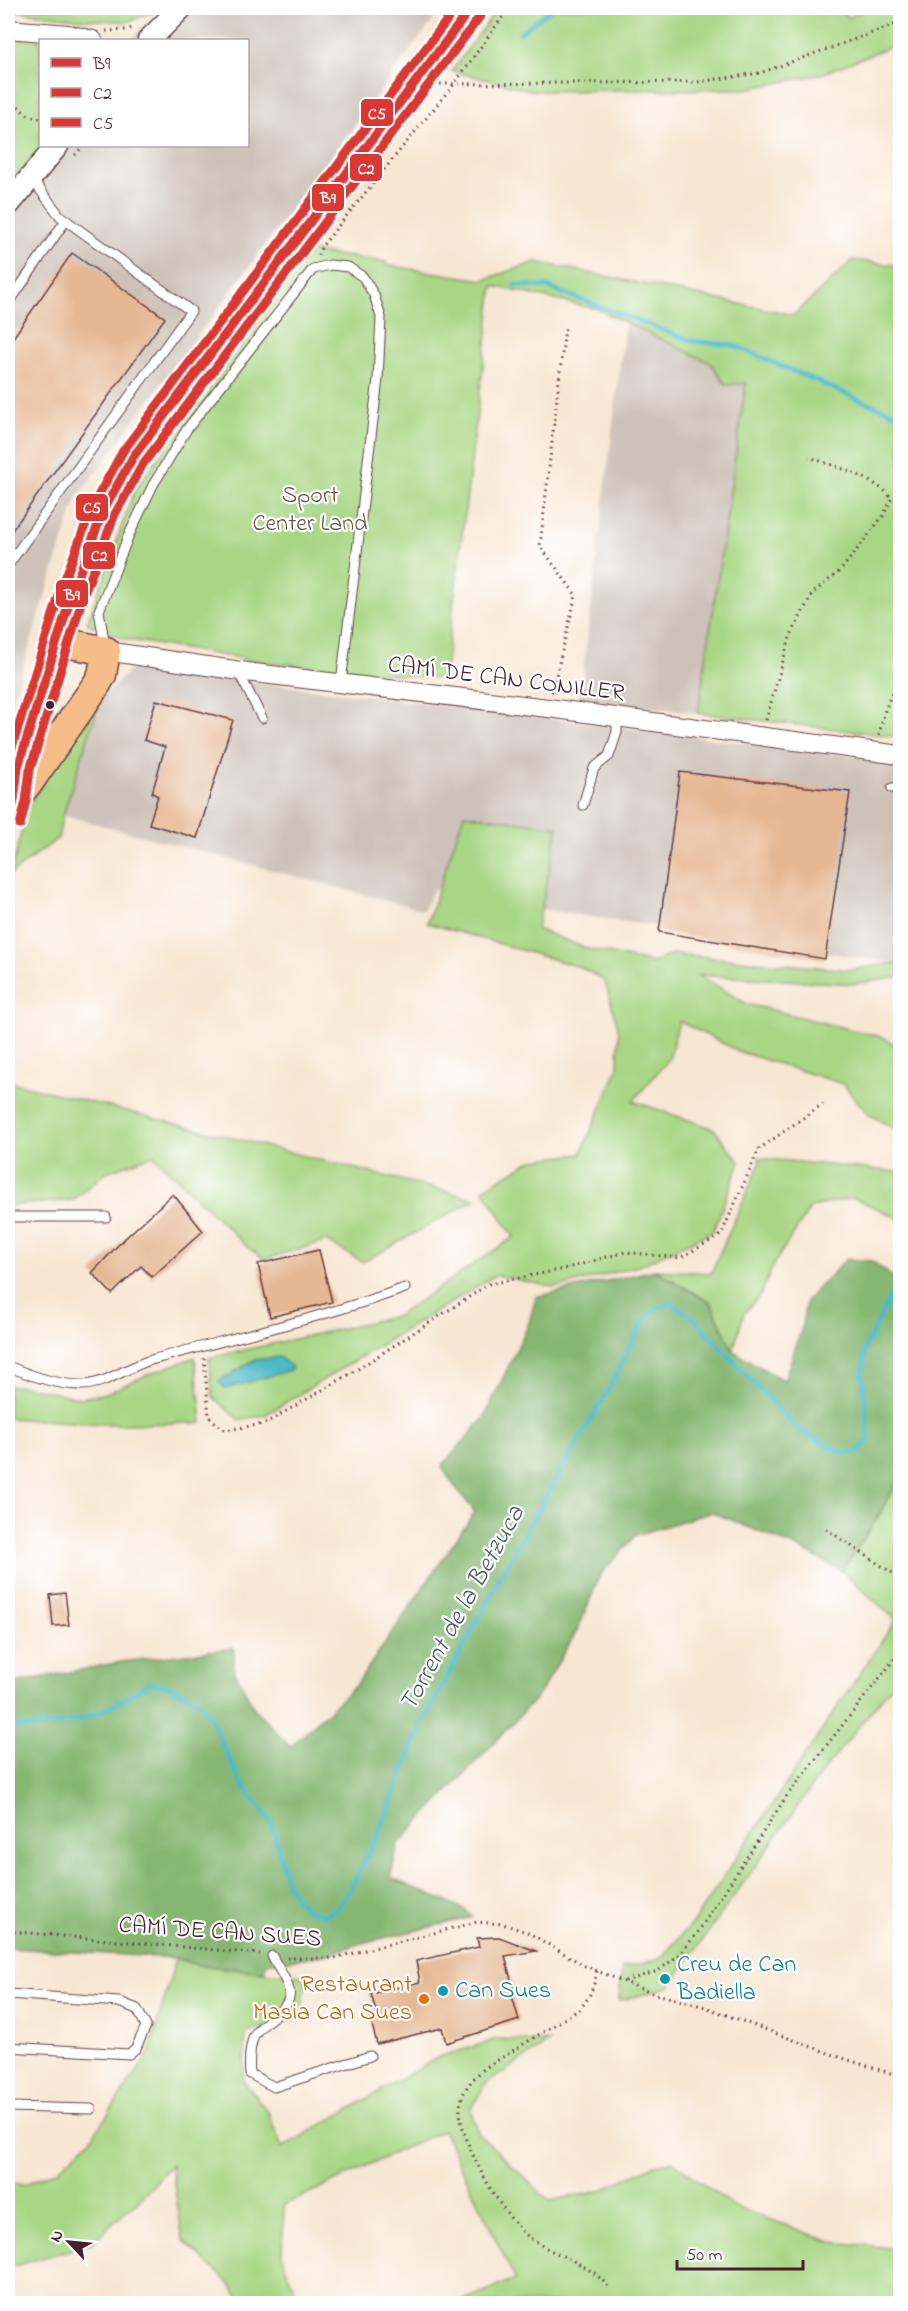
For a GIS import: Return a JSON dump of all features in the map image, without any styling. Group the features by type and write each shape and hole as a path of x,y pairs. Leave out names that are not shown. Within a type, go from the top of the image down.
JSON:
{"main road":[{"path":"12,795 57,641 92,538 104,509 133,457 471,8"},
{"path":"12,795 30,781 102,675 106,651 57,641"}],"street":[{"path":"150,39 181,8"},
{"path":"8,29 68,33 89,39"},
{"path":"8,205 56,147"},
{"name":"CAMÍ DE CAN CONILLER","path":"106,651 238,671 548,708 900,755"}],"lane":[{"path":"8,565 191,311 60,216 31,177"},
{"path":"8,304 66,220"},
{"path":"106,651 99,611 128,537 153,485 187,429 313,269 330,265 348,267 363,277 374,295 381,317 378,379 341,683"},
{"path":"238,671 262,718"},
{"path":"583,805 594,768 609,756 616,732 617,717"},
{"path":"8,1217 106,1217"},
{"path":"8,1366 41,1379 82,1384 105,1380 148,1361 344,1310 405,1288"},
{"path":"272,1956 290,1991 289,1998 286,2006 267,2020 254,2036 249,2055 250,2074 274,2087 370,2056"},
{"path":"8,1994 119,2002 137,2009 146,2025 136,2048 129,2055 8,2047"},
{"path":"8,2107 91,2109"}],"path":[{"path":"313,269 322,246 454,84 509,8"},
{"path":"414,82 454,84 708,81 760,73 900,23"},
{"path":"8,100 14,102 29,117 39,118"},
{"path":"548,708 576,595 540,546 565,328"},
{"path":"762,736 790,637 812,594 841,570 883,516 892,498 880,485 809,457"},
{"path":"876,752 885,710 900,674"},
{"path":"204,1348 209,1417 225,1430 264,1424 350,1374 489,1284 564,1269 625,1252 681,1258 722,1235 759,1149 823,1104"},
{"path":"826,1529 900,1578"},
{"path":"624,1981 658,1971 680,1954 710,1915 786,1797 900,1652"},
{"name":"CAMÍ DE CAN SUES","path":"8,1931 45,1936 212,1948 272,1956 334,1958 477,1922 491,1922 529,1933 597,1971 652,1994 702,2006 842,2058 900,2076"},
{"path":"597,1971 594,1988 580,2010 485,2068 466,2088 460,2109 465,2134 473,2153 495,2196 517,2226 543,2246 602,2278 609,2288"}],"shaded area":[{"path":"161,8 442,8 77,497 8,714 8,185 39,147 249,147 249,39 131,39"},
{"path":"625,324 711,363 726,385 746,383 698,713 580,699"},
{"path":"134,667 900,762 900,960 889,962 547,910 434,889 423,910 63,815 101,697"}],"green space":[{"path":"8,8 157,8 153,12 127,22 83,19 8,10"},
{"path":"498,8 833,8 849,17 870,8 900,8 900,43 818,75 746,89 534,91 452,71"},
{"path":"8,38 39,40 39,147 42,147 8,188"},
{"name":"Sport Center Land","path":"307,251 386,262 386,265 483,280 536,262 794,315 853,260 900,266 900,737 698,713 746,383 726,385 711,363 597,309 493,286 444,679 263,662 124,639 87,623 135,489"},
{"path":"101,697 63,815 58,838 11,874 28,805"},
{"path":"464,814 558,827 537,929 585,948 652,963 673,954 848,970 900,962 900,977 854,984 698,975 747,1004 885,1038 900,1049 900,1132 868,1114 843,1084 740,1052 679,1021 669,1059 633,1101 714,1129 740,1162 713,1231 641,1265 568,1285 552,1287 496,1275 265,1415 239,1420 213,1397 209,1358 397,1316 514,1237 483,1189 532,1160 581,1154 618,1068 619,1031 605,981 580,967 427,923"},
{"path":"10,1082 476,1199 363,1262 326,1241 265,1259 247,1247 153,1155 106,1172 73,1200 8,1206 8,1084"},
{"path":"759,1158 898,1172 900,1168 900,1219 854,1198 811,1207 774,1263 761,1294 744,1313 733,1351 711,1303 655,1270 711,1273 760,1163"},
{"path":"846,1259 872,1261 895,1279 900,1274 900,1329 897,1335 900,1342 900,1476 879,1515 842,1571 803,1550 712,1512 636,1535 600,1575 579,1627 539,1695 398,1844 390,1878 464,1909 473,1917 358,1944 326,1955 266,1963 264,1972 197,1965 176,1958 8,1948 8,1684 121,1662 234,1648 234,1670 254,1708 290,1747 357,1684 475,1512 442,1466 484,1418 529,1323 536,1297 655,1270 711,1303 733,1351 784,1381 801,1331 806,1301"},
{"path":"195,1357 202,1423 102,1424 8,1418 8,1386 24,1386 80,1398 107,1393"},
{"path":"900,1476 900,1675 820,1775 669,1987 619,2001 622,1968 660,1959 694,1921 896,1620 842,1571 879,1515"},
{"path":"176,1958 197,1965 308,1977 300,2018 246,2032 243,2081 268,2112 282,2148 439,2057 498,2039 549,2042 486,2084 470,2109 479,2134 549,2201 600,2191 652,2166 672,2161 733,2206 832,2242 900,2249 900,2303 457,2303 515,2279 443,2130 284,2205 282,2256 299,2303 244,2303 227,2281 183,2240 171,2165 143,2196 90,2244 17,2265 8,2265 8,2182 23,2185 58,2170 91,2139 149,2054"}],"water":[{"path":"279,1357 292,1367 291,1370 225,1389 219,1381 254,1360"}],"building":[{"path":"72,253 165,318 8,536 8,345"},
{"path":"156,700 233,720 197,838 149,824 158,796 152,793 165,747 144,740"},
{"path":"680,772 850,792 825,959 659,932"},
{"path":"173,1194 203,1231 152,1277 141,1266 112,1294 92,1273 120,1243"},
{"path":"319,1250 332,1302 270,1317 258,1264"},
{"path":"65,1593 69,1625 53,1626 50,1595"},
{"name":"Can Sues","path":"499,1937 536,1951 505,1956 513,1988 510,1989 519,2020 446,2043 442,2028 377,2044 370,2017 377,2015 371,1994 420,1982 416,1961 479,1947 477,1938"}],"waterway":[{"path":"520,33 552,8"},
{"path":"514,285 547,287 692,341 733,345 900,415"},
{"name":"Torrent de la Betzuca","path":"8,1726 47,1726 83,1718 116,1704 149,1683 168,1686 199,1701 209,1715 239,1780 271,1822 288,1887 305,1909 324,1915 338,1908 351,1887 379,1833 420,1728 511,1557 606,1394 644,1320 658,1307 670,1303 692,1317 798,1430 843,1453 858,1452 869,1440 862,1376 865,1348 894,1289 900,1283"}],"transit line":[{"name":"C5","path":"8,760 61,589 93,505 123,451 456,8"},
{"name":"B9","path":"8,822 14,800 18,767 72,593 104,509 133,457 471,8"},
{"name":"C2","path":"20,825 30,770 83,597 115,514 143,464 481,15"}],"place":[{"name":"Creu de Can Badiella","path":"665,1979"},
{"name":"Can Sues","path":"443,1991"},
{"name":"Restaurant Masia Can Sues","path":"424,1999"}]}
